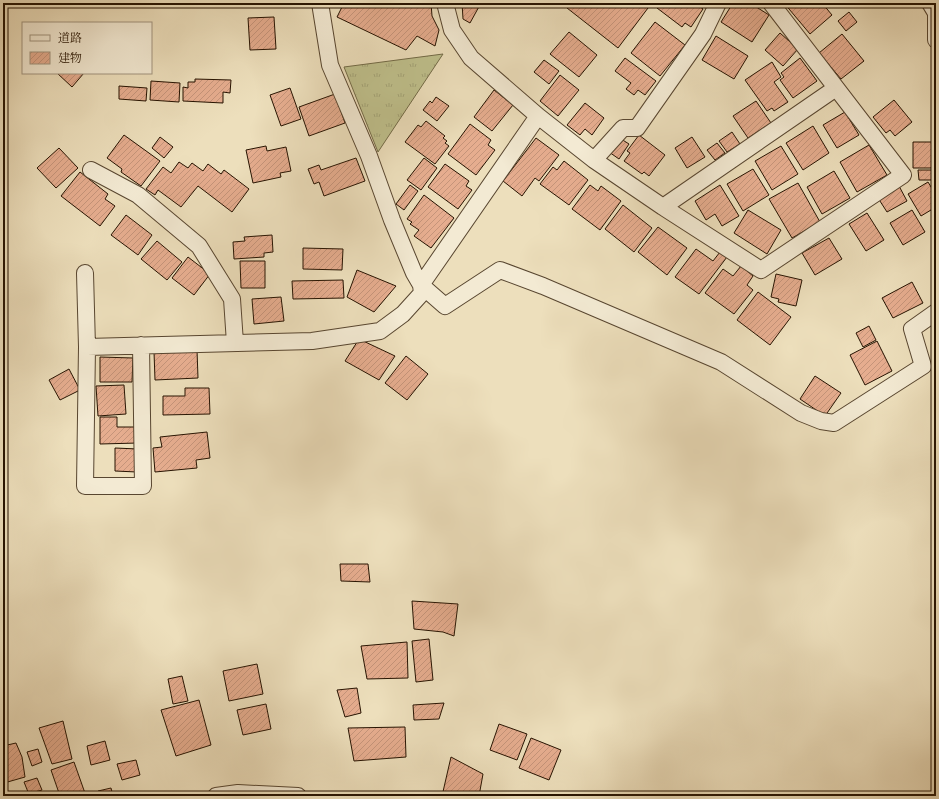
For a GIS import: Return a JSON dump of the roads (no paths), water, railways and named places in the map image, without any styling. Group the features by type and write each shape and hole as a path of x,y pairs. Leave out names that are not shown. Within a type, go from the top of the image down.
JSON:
{"street":[{"path":"320,3 330,65 369,156 392,220 414,273 421,285 445,306 500,270 543,286 721,362 801,413 821,421 834,423 923,366 912,329 936,312"},
{"path":"445,3 452,30 471,58 538,116 594,160 663,207 761,270 903,175 771,3"},
{"path":"594,160 623,128 637,128 703,34 718,3"},
{"path":"930,3 936,13 936,40"},
{"path":"663,207 836,88"},
{"path":"87,347 312,341 380,331 403,314 422,293 421,285 538,116"},
{"path":"91,170 138,195 199,246 232,299 235,343"},
{"path":"85,273 87,347 84,486 143,486 141,345"},
{"path":"216,796 238,793 298,796"}]}
